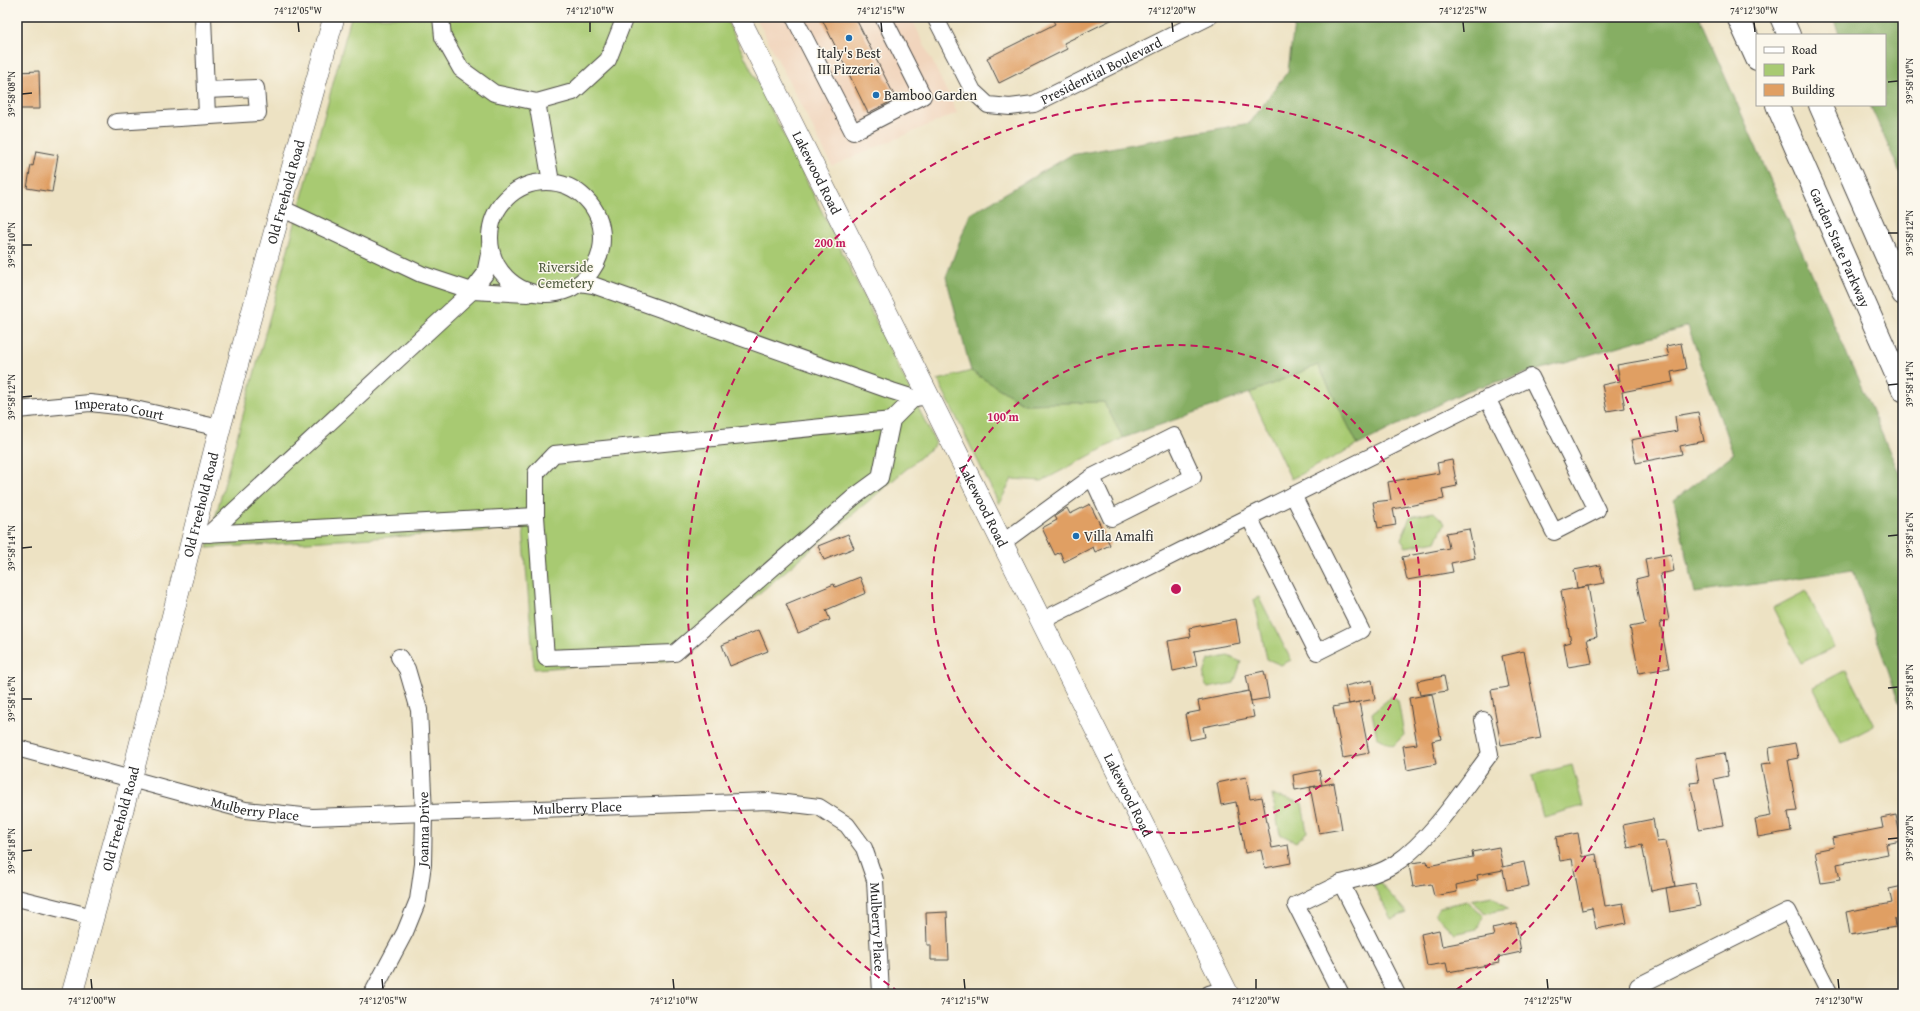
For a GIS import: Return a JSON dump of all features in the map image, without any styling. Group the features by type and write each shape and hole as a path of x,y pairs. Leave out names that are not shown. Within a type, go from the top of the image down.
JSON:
{"highway":[{"path":"1738,17 1756,57"},
{"path":"1781,17 1789,34"},
{"name":"Garden State Parkway","path":"1777,106 1903,390"},
{"path":"1820,106 1903,294"}],"main road":[{"name":"Old Freehold Road","path":"72,994 201,534 220,428 334,17"},
{"name":"Lakewood Road","path":"739,17 921,397 1002,543 1221,992"}],"street":[{"path":"203,17 207,116"},
{"path":"441,17 443,37 461,69 494,93 537,102 573,92 608,60 622,22 622,17"},
{"path":"794,17 853,132 923,96 883,17"},
{"name":"Presidential Boulevard","path":"935,17 973,91 988,105 1010,107 1034,104 1209,17"},
{"path":"116,122 258,113 256,88 206,90"},
{"path":"537,102 550,182"},
{"path":"201,534 472,291 485,274 490,249 489,232 494,216 503,201 515,190 531,183 550,182 569,186 586,198 597,214 602,232 601,252 593,269 580,283 563,292 545,294 472,291 421,274 281,208"},
{"path":"490,249 495,262 503,275 513,284 526,291 545,294"},
{"path":"580,283 593,285 921,397"},
{"path":"1041,621 1487,398 1531,377 1597,510 1554,532 1487,398"},
{"path":"892,420 880,478 854,497 675,653 546,658 536,516 536,473 554,454 892,420 921,397"},
{"name":"Imperato Court","path":"17,410 90,403 126,407 220,428"},
{"path":"1002,543 1092,477 1174,436 1193,477 1111,518 1092,477"},
{"path":"1249,517 1317,652 1361,630 1293,495"},
{"path":"201,534 536,516"},
{"name":"Joanna Drive","path":"373,994 405,932 418,900 424,864 424,813 419,710 407,669 399,657"},
{"path":"1341,994 1296,905 1341,883 1367,876 1396,864 1423,841 1490,754 1483,720"},
{"name":"Mulberry Place","path":"17,748 245,810 312,817 769,801 819,807 847,825 864,848 875,880 882,994"},
{"path":"1341,883 1397,994"},
{"path":"17,898 93,917"},
{"path":"1642,994 1638,986 1788,911 1830,994"}],"shaded area":[{"path":"756,17 911,17 957,113 832,166"}],"green space":[{"name":"Riverside Cemetery","path":"351,17 725,17 936,444 680,660 534,669 523,529 207,548"},
{"path":"1295,17 1699,17 1903,482 1903,714 1853,570 1695,593 1674,500 1733,454 1688,326 1466,391 1358,445 1318,365 1250,393 1123,438 1104,402 1024,404 971,371 946,277 970,214 1071,155 1250,123 1288,71"},
{"path":"1832,17 1903,17 1903,179 1870,106 1886,106 1886,34 1840,34"},
{"path":"1318,365 1358,445 1291,479 1250,393"},
{"path":"971,371 1024,404 1104,402 1123,438 1042,481 1012,479 999,504 938,380"},
{"path":"1434,512 1445,523 1436,541 1406,547 1401,540 1410,517"},
{"path":"1806,591 1834,647 1801,663 1773,608"},
{"path":"1259,597 1291,660 1281,665 1267,659 1254,599"},
{"path":"1228,656 1241,662 1234,683 1208,688 1204,682 1204,678 1209,660"},
{"path":"1846,670 1874,726 1841,743 1813,687"},
{"path":"1392,696 1398,700 1404,735 1393,746 1377,737 1372,713"},
{"path":"1572,765 1583,806 1543,817 1532,775"},
{"path":"1272,795 1302,803 1307,832 1296,842 1280,834"},
{"path":"1379,882 1407,913 1391,919 1373,884"},
{"path":"1492,896 1508,909 1486,913 1471,900"},
{"path":"1467,901 1484,915 1477,929 1454,934 1435,914 1440,907"}],"building":[{"path":"821,17 855,17 896,99 868,113"},
{"path":"1051,17 1117,17 1064,43 1067,49 999,83 987,58 1055,24"},
{"path":"39,71 40,109 18,109 17,72"},
{"path":"36,151 58,155 52,192 27,188 31,165 33,166"},
{"path":"1681,343 1686,369 1671,372 1673,382 1622,392 1625,408 1607,411 1602,385 1620,381 1617,365 1669,356 1666,346"},
{"path":"1698,412 1704,441 1680,446 1682,454 1636,463 1631,440 1677,431 1675,416"},
{"path":"1452,460 1457,486 1442,489 1444,499 1393,509 1396,525 1378,528 1373,502 1391,500 1388,482 1439,473 1437,463"},
{"name":"Villa Amalfi","path":"1090,504 1110,545 1095,552 1093,547 1064,562 1060,552 1055,555 1042,528 1057,520 1055,516 1067,508 1070,514"},
{"path":"1469,529 1475,558 1451,563 1453,572 1407,580 1402,557 1449,548 1446,533"},
{"path":"848,534 854,548 824,560 818,546"},
{"path":"1671,554 1674,571 1660,574 1669,620 1660,622 1669,668 1639,673 1630,627 1645,624 1636,579 1648,576 1645,559"},
{"path":"1600,565 1604,583 1577,588 1574,570"},
{"path":"860,577 866,593 826,610 830,620 798,633 786,604 834,584 835,587"},
{"path":"1588,586 1597,637 1587,639 1592,663 1568,667 1564,644 1571,642 1561,591"},
{"path":"1236,619 1240,643 1194,651 1197,666 1173,671 1168,641 1191,637 1189,628"},
{"path":"759,630 768,651 730,666 722,645"},
{"path":"1524,651 1541,738 1501,745 1491,690 1508,687 1502,656"},
{"path":"1264,671 1269,698 1251,701 1246,675"},
{"path":"1444,676 1447,691 1420,695 1417,681"},
{"path":"1372,680 1375,699 1349,704 1345,686"},
{"path":"1249,691 1254,717 1203,727 1205,737 1190,740 1185,714 1200,711 1198,701"},
{"path":"1432,694 1441,739 1432,741 1436,764 1407,770 1403,746 1417,744 1409,698"},
{"path":"1359,702 1369,753 1343,758 1333,707"},
{"path":"1795,743 1798,758 1788,760 1797,811 1788,812 1791,831 1758,837 1755,819 1771,816 1761,764 1771,763 1769,748"},
{"path":"1724,753 1728,776 1714,779 1723,825 1699,829 1690,783 1699,782 1695,758"},
{"path":"1319,770 1322,785 1295,790 1293,775"},
{"path":"1246,777 1250,799 1262,797 1272,848 1288,845 1291,863 1265,868 1261,850 1245,853 1236,802 1221,805 1217,783"},
{"path":"1334,783 1342,829 1319,833 1310,787"},
{"path":"1896,815 1901,841 1886,844 1888,854 1837,864 1840,880 1821,883 1815,851 1834,847 1832,838 1883,828 1881,818"},
{"path":"1653,819 1657,842 1666,841 1675,886 1651,891 1642,845 1628,848 1623,825"},
{"path":"1578,833 1582,857 1596,854 1605,906 1623,903 1627,923 1596,929 1592,908 1582,910 1572,859 1560,861 1556,837"},
{"path":"1499,847 1503,867 1524,862 1529,886 1507,890 1503,870 1477,875 1478,880 1456,885 1457,892 1434,896 1431,884 1413,887 1409,865 1411,863 1427,861 1428,866 1473,857 1472,852"},
{"path":"1695,883 1700,906 1670,912 1666,888"},
{"path":"1903,886 1903,926 1897,927 1895,918 1896,927 1850,935 1846,912 1892,903 1889,889"},
{"path":"947,912 949,960 931,960 931,945 927,945 926,913"},
{"path":"1516,923 1521,952 1498,957 1499,963 1448,972 1446,963 1427,966 1421,934 1439,930 1442,946 1494,936 1492,928"}],"place":[{"name":"Italy's Best III Pizzeria","path":"849,38"},
{"name":"Bamboo Garden","path":"876,95"},
{"name":"Villa Amalfi","path":"1076,536"}]}
